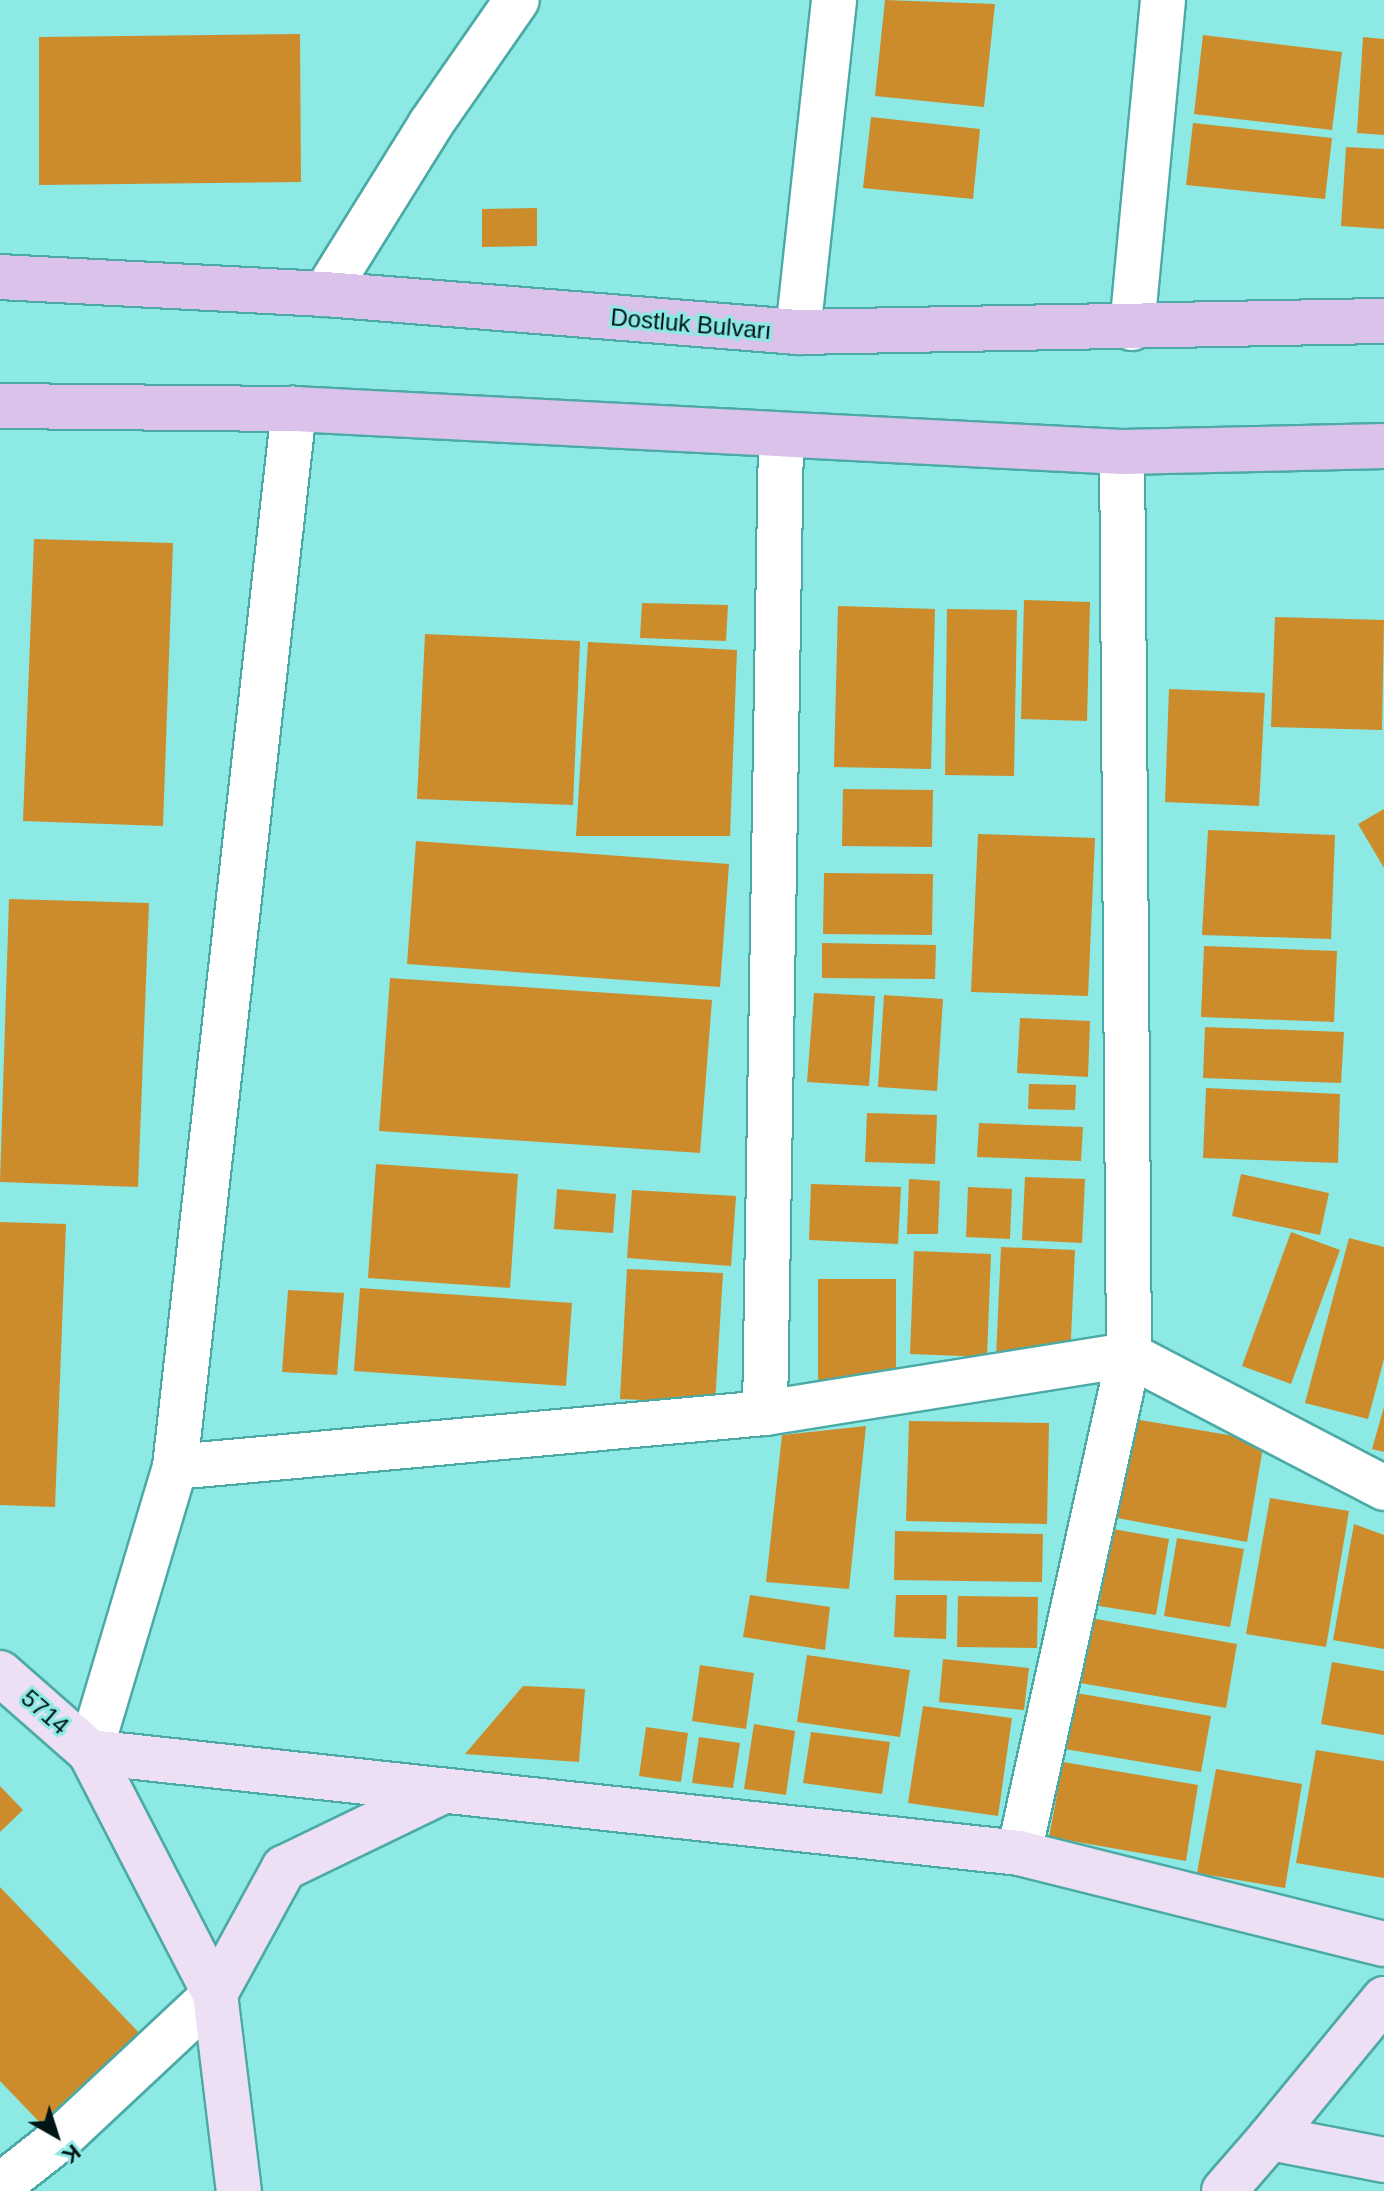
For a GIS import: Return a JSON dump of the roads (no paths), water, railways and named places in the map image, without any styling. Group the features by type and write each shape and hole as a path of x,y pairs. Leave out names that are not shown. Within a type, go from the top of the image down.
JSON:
{"main road":[{"name":"Dostluk Bulvarı","path":"0,277 325,294 798,332 1384,321"},
{"path":"0,406 294,409 781,437 1122,452 1384,446"}],"street":[{"path":"325,294 430,125 517,0"},
{"path":"798,332 834,0"},
{"path":"1132,328 1163,0"},
{"path":"239,2191 215,1994 90,1752 175,1467 294,409"},
{"path":"765,1413 781,437"},
{"path":"1019,1853 1129,1355 1122,452"},
{"path":"175,1467 765,1413 1129,1355 1384,1488"},
{"name":"5714","path":"0,1673 90,1752"},
{"path":"90,1752 1019,1853 1384,1944"},
{"path":"0,2186 61,2138 215,1994 284,1868 443,1791"},
{"path":"1224,2191 1384,1999"},
{"path":"1270,2138 1384,2160"}]}
